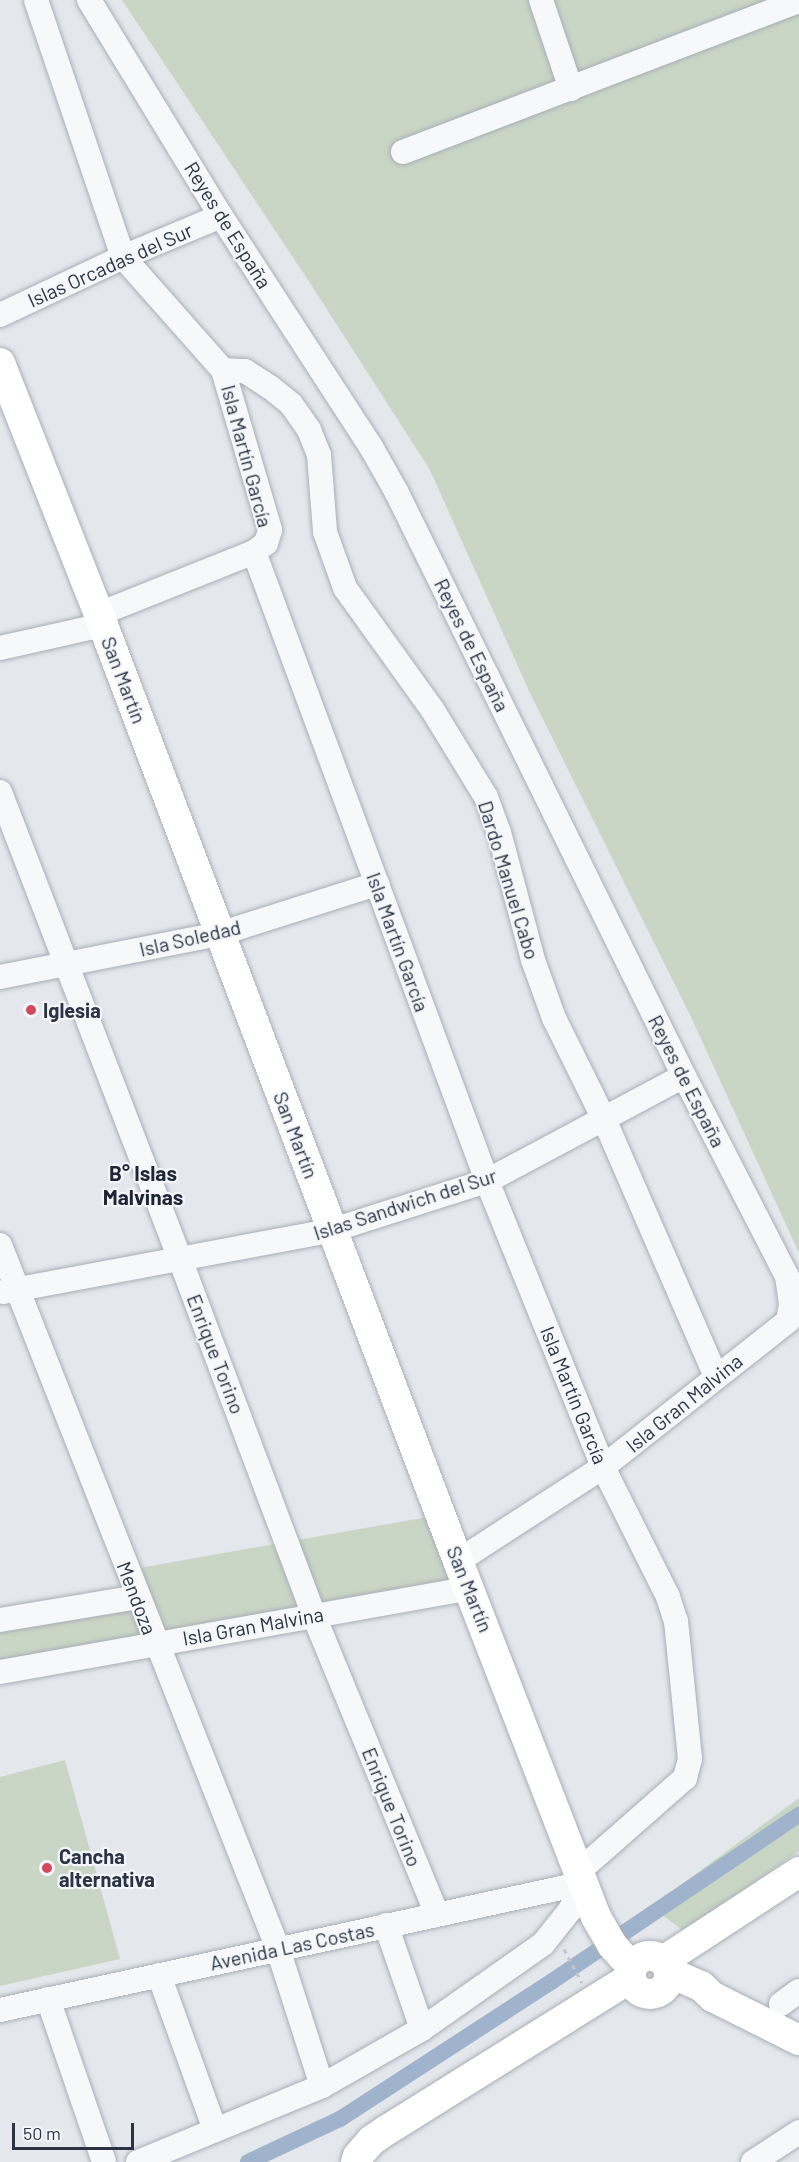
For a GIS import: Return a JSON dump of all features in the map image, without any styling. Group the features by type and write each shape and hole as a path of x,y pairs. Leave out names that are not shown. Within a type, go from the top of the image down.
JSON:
{"main road":[{"name":"San Martín","path":"0,363 101,619 458,1561 586,1887 647,1968"},
{"path":"374,2154 647,1968 799,1872"},
{"path":"647,1968 799,1886"},
{"path":"647,1968 696,2000 713,1997 799,2040"}],"street":[{"name":"Isla Martín García","path":"36,0 123,257 223,370 270,530 266,543 254,552 487,1181 603,1467 668,1597 676,1621 690,1759 685,1779 586,1887"},
{"name":"Reyes de España","path":"89,0 221,216 396,491 684,1076 787,1276 791,1305 788,1321"},
{"path":"541,0 571,89"},
{"path":"403,152 799,1"},
{"name":"Islas Orcadas del Sur","path":"0,315 123,257 221,216"},
{"name":"Dardo Manuel Cabo","path":"223,370 245,371 270,387 291,404 309,430 319,454 325,532 345,588 432,709 486,797 499,832 533,960 551,1008 604,1119 716,1377"},
{"path":"0,648 101,619 254,552"},
{"name":"Enrique Torino","path":"0,792 180,1259 314,1616 437,1914"},
{"name":"Isla Soledad","path":"0,977 66,966 219,934 377,884"},
{"name":"Islas Sandwich del Sur","path":"8,1291 333,1230 487,1181 684,1076"},
{"name":"Mendoza","path":"0,1245 8,1291 137,1597 278,1949 322,2086"},
{"name":"Isla Gran Malvina","path":"458,1561 603,1467 788,1321"},
{"name":"Isla Gran Malvina","path":"0,1672 470,1588"},
{"path":"0,1620 137,1597"},
{"path":"138,2162 322,2086 422,2030 543,1944 586,1887"},
{"name":"Avenida Las Costas","path":"0,2010 437,1914 586,1887"},
{"path":"386,1925 422,2030"},
{"path":"159,1975 215,2130"},
{"path":"48,1999 104,2162"},
{"path":"753,2162 799,2132"}],"path":[{"path":"562,1946 584,1986"}],"green space":[{"path":"122,0 799,0 799,1253 691,1017 529,691 430,470 310,283"},
{"path":"439,1515 469,1587 0,1671 0,1621 138,1597 128,1570"},
{"name":"Cancha alternativa","path":"65,1760 120,1959 0,1986 0,1777"},
{"path":"799,1798 799,1851 684,1931 651,1907"}],"waterway":[{"path":"248,2162 340,2119 551,1982 799,1815"}],"place":[{"name":"Iglesia","path":"31,1010"},
{"name":"Cancha alternativa","path":"47,1868"}],"district":[{"name":"B° Islas Malvinas","path":"143,1185"}]}
